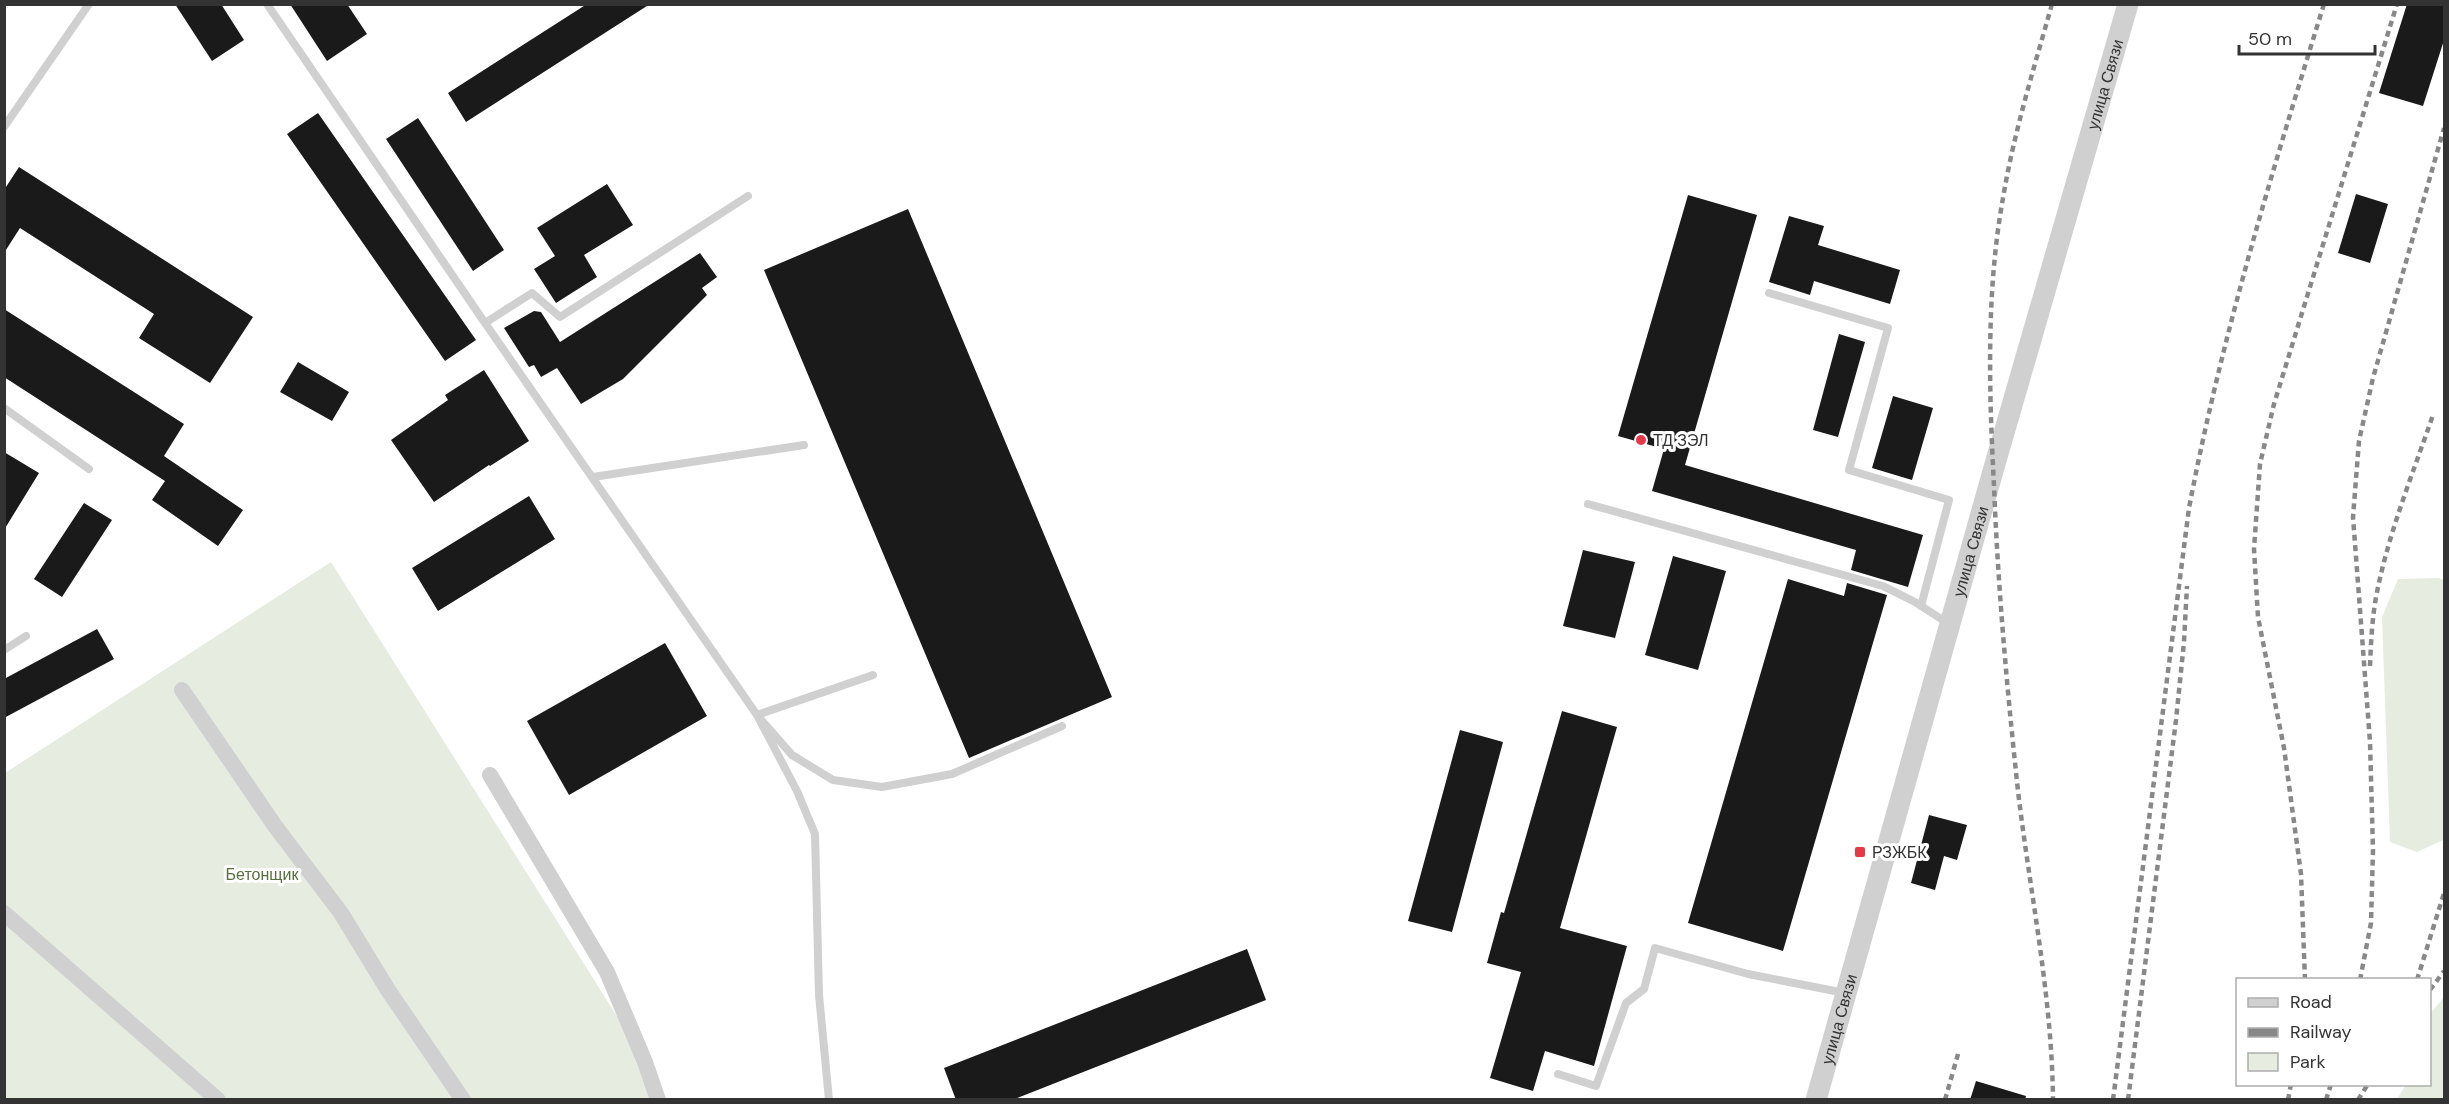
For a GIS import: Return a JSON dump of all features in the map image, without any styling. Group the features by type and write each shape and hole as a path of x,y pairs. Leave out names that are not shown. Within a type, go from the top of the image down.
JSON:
{"street":[{"name":"улица Связи","path":"1816,1100 2128,4"},
{"path":"182,690 275,826 341,913 388,990 463,1100"},
{"path":"490,775 607,972 645,1062 658,1100"},
{"path":"4,913 218,1100"}],"lane":[{"path":"4,127 89,4"},
{"path":"267,4 485,323 758,715 792,754 833,780 882,787 952,774 1062,726"},
{"path":"485,323 532,293 560,317 748,196"},
{"path":"1769,292 1888,328 1849,470 1949,500 1921,606"},
{"path":"4,408 89,469"},
{"path":"593,477 804,445"},
{"path":"1588,504 1883,586 1950,624"},
{"path":"4,650 26,636"},
{"path":"758,715 873,675"},
{"path":"758,715 797,791 815,834 819,995 829,1100"},
{"path":"1558,1074 1596,1086 1626,1003 1644,989 1655,948 1748,974 1846,993"}],"green space":[{"name":"Бетонщик","path":"331,562 642,1056 656,1100 5,1100 5,773"},
{"path":"2438,578 2444,580 2444,836 2443,840 2417,852 2390,842 2382,617 2398,579"},
{"path":"2444,997 2444,1099 2397,1099 2405,1086 2431,1086 2431,1013"}],"building":[{"path":"175,4 221,4 244,40 212,61"},
{"path":"290,4 347,4 367,34 327,61"},
{"path":"587,4 650,4 466,122 448,93"},
{"path":"2407,4 2445,4 2445,37 2423,106 2379,93"},
{"path":"318,113 476,340 445,361 287,134"},
{"path":"418,118 504,250 473,271 386,139"},
{"path":"19,167 253,317 210,383 139,338 154,314 20,228 4,253 4,190"},
{"path":"607,184 633,225 584,255 597,277 556,303 534,269 555,256 537,228"},
{"path":"2356,194 2388,204 2370,263 2338,253"},
{"path":"1688,195 1757,215 1685,465 1923,535 1908,587 1851,570 1856,550 1652,491 1664,449 1618,436"},
{"path":"908,209 1112,697 969,758 764,270"},
{"path":"1789,216 1824,226 1818,245 1900,270 1890,304 1814,281 1810,295 1769,282"},
{"path":"700,253 717,277 702,288 707,295 623,379 581,404 557,368 541,377 534,365 529,367 504,328 534,311 541,312 560,342"},
{"path":"4,309 184,424 164,456 243,510 218,546 152,500 165,481 4,377"},
{"path":"1839,334 1865,342 1838,437 1813,430"},
{"path":"298,362 349,392 332,421 280,392"},
{"path":"484,370 529,441 434,502 391,440 448,400 445,395"},
{"path":"1893,396 1933,408 1912,480 1872,468"},
{"path":"4,452 39,473 4,530"},
{"path":"529,496 555,539 438,611 412,568"},
{"path":"84,503 112,520 62,597 34,579"},
{"path":"1583,550 1635,562 1615,638 1563,626"},
{"path":"1673,556 1726,571 1698,670 1645,655"},
{"path":"1788,579 1844,596 1847,583 1887,595 1783,951 1688,923"},
{"path":"97,629 114,659 4,718 4,679"},
{"path":"665,643 707,716 569,795 527,721"},
{"path":"1562,711 1617,727 1560,928 1627,946 1594,1066 1545,1051 1533,1091 1490,1078 1521,972 1487,963 1501,912 1504,913"},
{"path":"1460,730 1503,742 1452,932 1408,921"},
{"path":"1929,815 1967,825 1957,860 1944,856 1935,890 1911,883"},
{"path":"1247,949 1266,1000 1012,1100 956,1100 944,1068"},
{"path":"1976,1081 2026,1096 2025,1100 1970,1100"}],"railway":[{"path":"2052,4 2031,76 2003,198 1991,305 1990,378 2000,600 2018,791 2045,983 2053,1100"},
{"path":"2113,1100 2189,508 2217,380 2249,254 2324,4"},
{"path":"2305,978 2301,874 2284,748 2258,617 2254,549 2260,464 2274,404 2397,4"},
{"path":"2360,978 2371,923 2373,850 2370,742 2353,517 2359,441 2373,378 2444,128"},
{"path":"2370,666 2374,611 2382,570 2402,503 2433,415"},
{"path":"2128,1100 2176,720 2187,586"},
{"path":"2418,978 2444,893"},
{"path":"2431,989 2444,971"},
{"path":"1945,1100 1958,1054"},
{"path":"2288,1100 2291,1086"},
{"path":"2326,1100 2330,1086"},
{"path":"2358,1100 2367,1086"}],"place":[{"name":"ТД ЗЭЛ","path":"1641,440"},
{"name":"РЗЖБК","path":"1860,852"}]}
